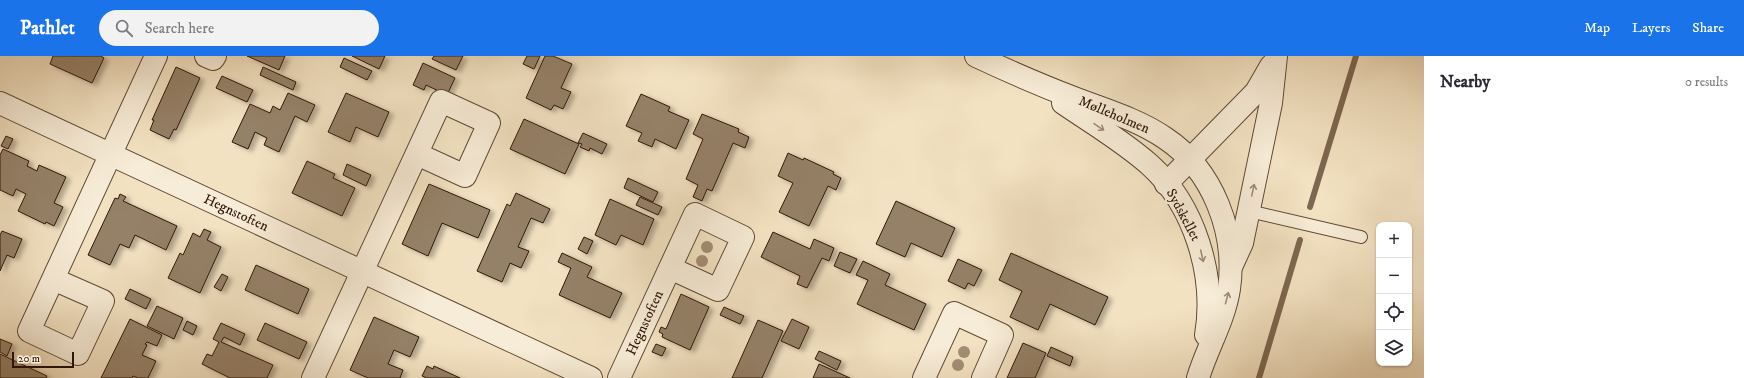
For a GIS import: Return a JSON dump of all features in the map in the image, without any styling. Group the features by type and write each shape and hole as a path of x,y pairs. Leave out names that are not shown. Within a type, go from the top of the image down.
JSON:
{"street":[{"path":"53,279 156,56"},
{"path":"206,56 213,59 215,56"},
{"name":"Mølleholmen","path":"976,56 1032,82 1138,122 1166,138 1190,160"},
{"name":"Sydskellet","path":"1198,376 1209,318 1208,285 1202,252 1192,226 1177,198 1166,184 1256,92 1266,77 1275,56"},
{"name":"Sydskellet","path":"1231,267 1242,243 1249,211 1271,103 1275,56"},
{"name":"Mølleholmen","path":"1032,82 1125,145 1151,166 1166,184"},
{"name":"Hegnstoften","path":"0,103 591,378"},
{"path":"313,378 417,154"},
{"name":"Sydskellet","path":"1190,160 1208,183 1221,210 1229,238 1231,267 1229,291 1220,325 1198,376"},
{"name":"Hegnstoften","path":"619,378 670,268"},
{"path":"924,378 954,313 1002,335 982,378"}],"lane":[{"path":"1249,211 1361,236"}],"building":[{"path":"53,56 101,56 104,58 92,83 50,64"},
{"path":"247,56 285,56 279,70"},
{"path":"352,56 385,56 379,69"},
{"path":"434,56 463,56 456,70 432,59"},
{"path":"527,56 540,56 534,69 523,64"},
{"path":"545,56 553,56 572,64 561,88 571,92 563,109 554,105 551,110 526,98"},
{"path":"344,58 372,71 367,80 340,67"},
{"path":"423,63 455,78 447,95 426,85 424,90 413,85"},
{"path":"176,67 200,78 176,130 174,129 169,139 150,130 154,120 152,120"},
{"path":"263,67 296,82 293,90 260,75"},
{"path":"222,76 253,90 247,102 216,88"},
{"path":"288,93 315,105 307,122 295,116 279,152 264,145 267,138 255,132 248,149 232,142 250,104 270,113 273,106 280,110"},
{"path":"346,93 389,112 378,137 356,127 350,142 328,132"},
{"path":"641,94 670,107 668,111 689,120 676,149 655,139 652,147 638,141 642,133 626,126"},
{"path":"702,114 739,129 738,132 749,137 745,148 733,143 712,191 707,189 702,201 693,197 698,185 686,179 703,139 693,134"},
{"path":"524,119 579,144 565,174 510,149"},
{"path":"583,133 607,144 602,154 590,148 589,151 580,147 582,144 578,143"},
{"path":"6,136 13,139 8,149 1,146"},
{"path":"3,149 29,161 27,166 37,171 39,165 66,177 54,203 63,207 54,226 46,222 45,224 18,211 26,194 16,189 13,196 0,190 0,155"},
{"path":"788,153 803,160 804,158 834,172 833,174 841,178 836,190 828,186 809,226 779,212 793,183 778,176"},
{"path":"307,161 335,174 333,178 355,188 342,216 292,193"},
{"path":"347,164 371,175 366,186 343,175"},
{"path":"628,178 658,192 653,202 624,188"},
{"path":"429,184 490,210 478,238 442,223 428,256 402,244"},
{"path":"516,193 550,209 543,223 531,218 518,247 529,251 521,268 510,263 502,282 477,271 507,204 510,206"},
{"path":"120,194 126,197 123,201 177,226 166,250 135,235 129,248 120,244 110,265 88,255 115,198 118,199"},
{"path":"640,197 662,207 658,215 636,205"},
{"path":"610,199 654,219 643,245 621,235 616,245 595,235"},
{"path":"896,201 955,228 942,257 911,243 905,257 876,244"},
{"path":"204,229 211,232 207,240 221,247 200,293 168,278 180,253 183,255 193,233 200,237"},
{"path":"2,231 22,239 14,258 7,255 0,271 0,235"},
{"path":"773,232 810,249 814,239 834,248 829,261 822,258 807,288 797,284 800,276 761,257"},
{"path":"584,237 593,241 587,254 578,249"},
{"path":"840,252 857,259 850,273 834,266"},
{"path":"562,253 592,267 587,277 622,293 610,318 559,295 571,268 558,262"},
{"path":"1011,253 1108,297 1095,325 1050,304 1038,330 1010,317 1022,291 999,280"},
{"path":"958,259 982,270 974,286 968,283 965,289 948,281"},
{"path":"863,261 890,274 885,285 926,304 914,330 857,304 868,280 856,275"},
{"path":"256,265 309,289 298,314 245,290"},
{"path":"222,274 228,277 221,291 214,287"},
{"path":"130,289 151,299 146,309 125,299"},
{"path":"681,294 709,307 690,350 662,337 663,334 659,332 661,327 666,329"},
{"path":"157,306 183,318 174,339 147,326"},
{"path":"724,307 744,316 740,324 720,315"},
{"path":"374,317 419,337 410,357 394,350 388,364 403,370 400,378 368,378 350,370"},
{"path":"130,319 162,335 157,346 147,342 145,344 147,345 142,355 156,361 148,378 138,378 133,376 132,378 101,378"},
{"path":"792,319 809,327 799,349 781,341"},
{"path":"758,320 783,331 762,378 732,378"},
{"path":"187,321 197,326 193,335 183,330"},
{"path":"221,323 245,334 240,345 224,337 221,342 273,365 267,378 230,378 202,364 207,354 212,356 219,342 213,339"},
{"path":"265,323 307,342 299,359 257,340"},
{"path":"0,339 12,344 7,356 0,352"},
{"path":"1023,343 1046,353 1035,378 1007,378"},
{"path":"656,344 666,348 662,356 652,352"},
{"path":"1051,347 1073,357 1070,366 1047,356"},
{"path":"819,351 841,361 837,370 815,359"},
{"path":"0,354 47,376 46,378 0,378"},
{"path":"819,364 850,378 813,378"},
{"path":"427,366 433,369 434,366 460,378 427,378 422,376"}],"waterway":[{"path":"1310,207 1356,56"},
{"path":"1259,378 1300,240"}]}
